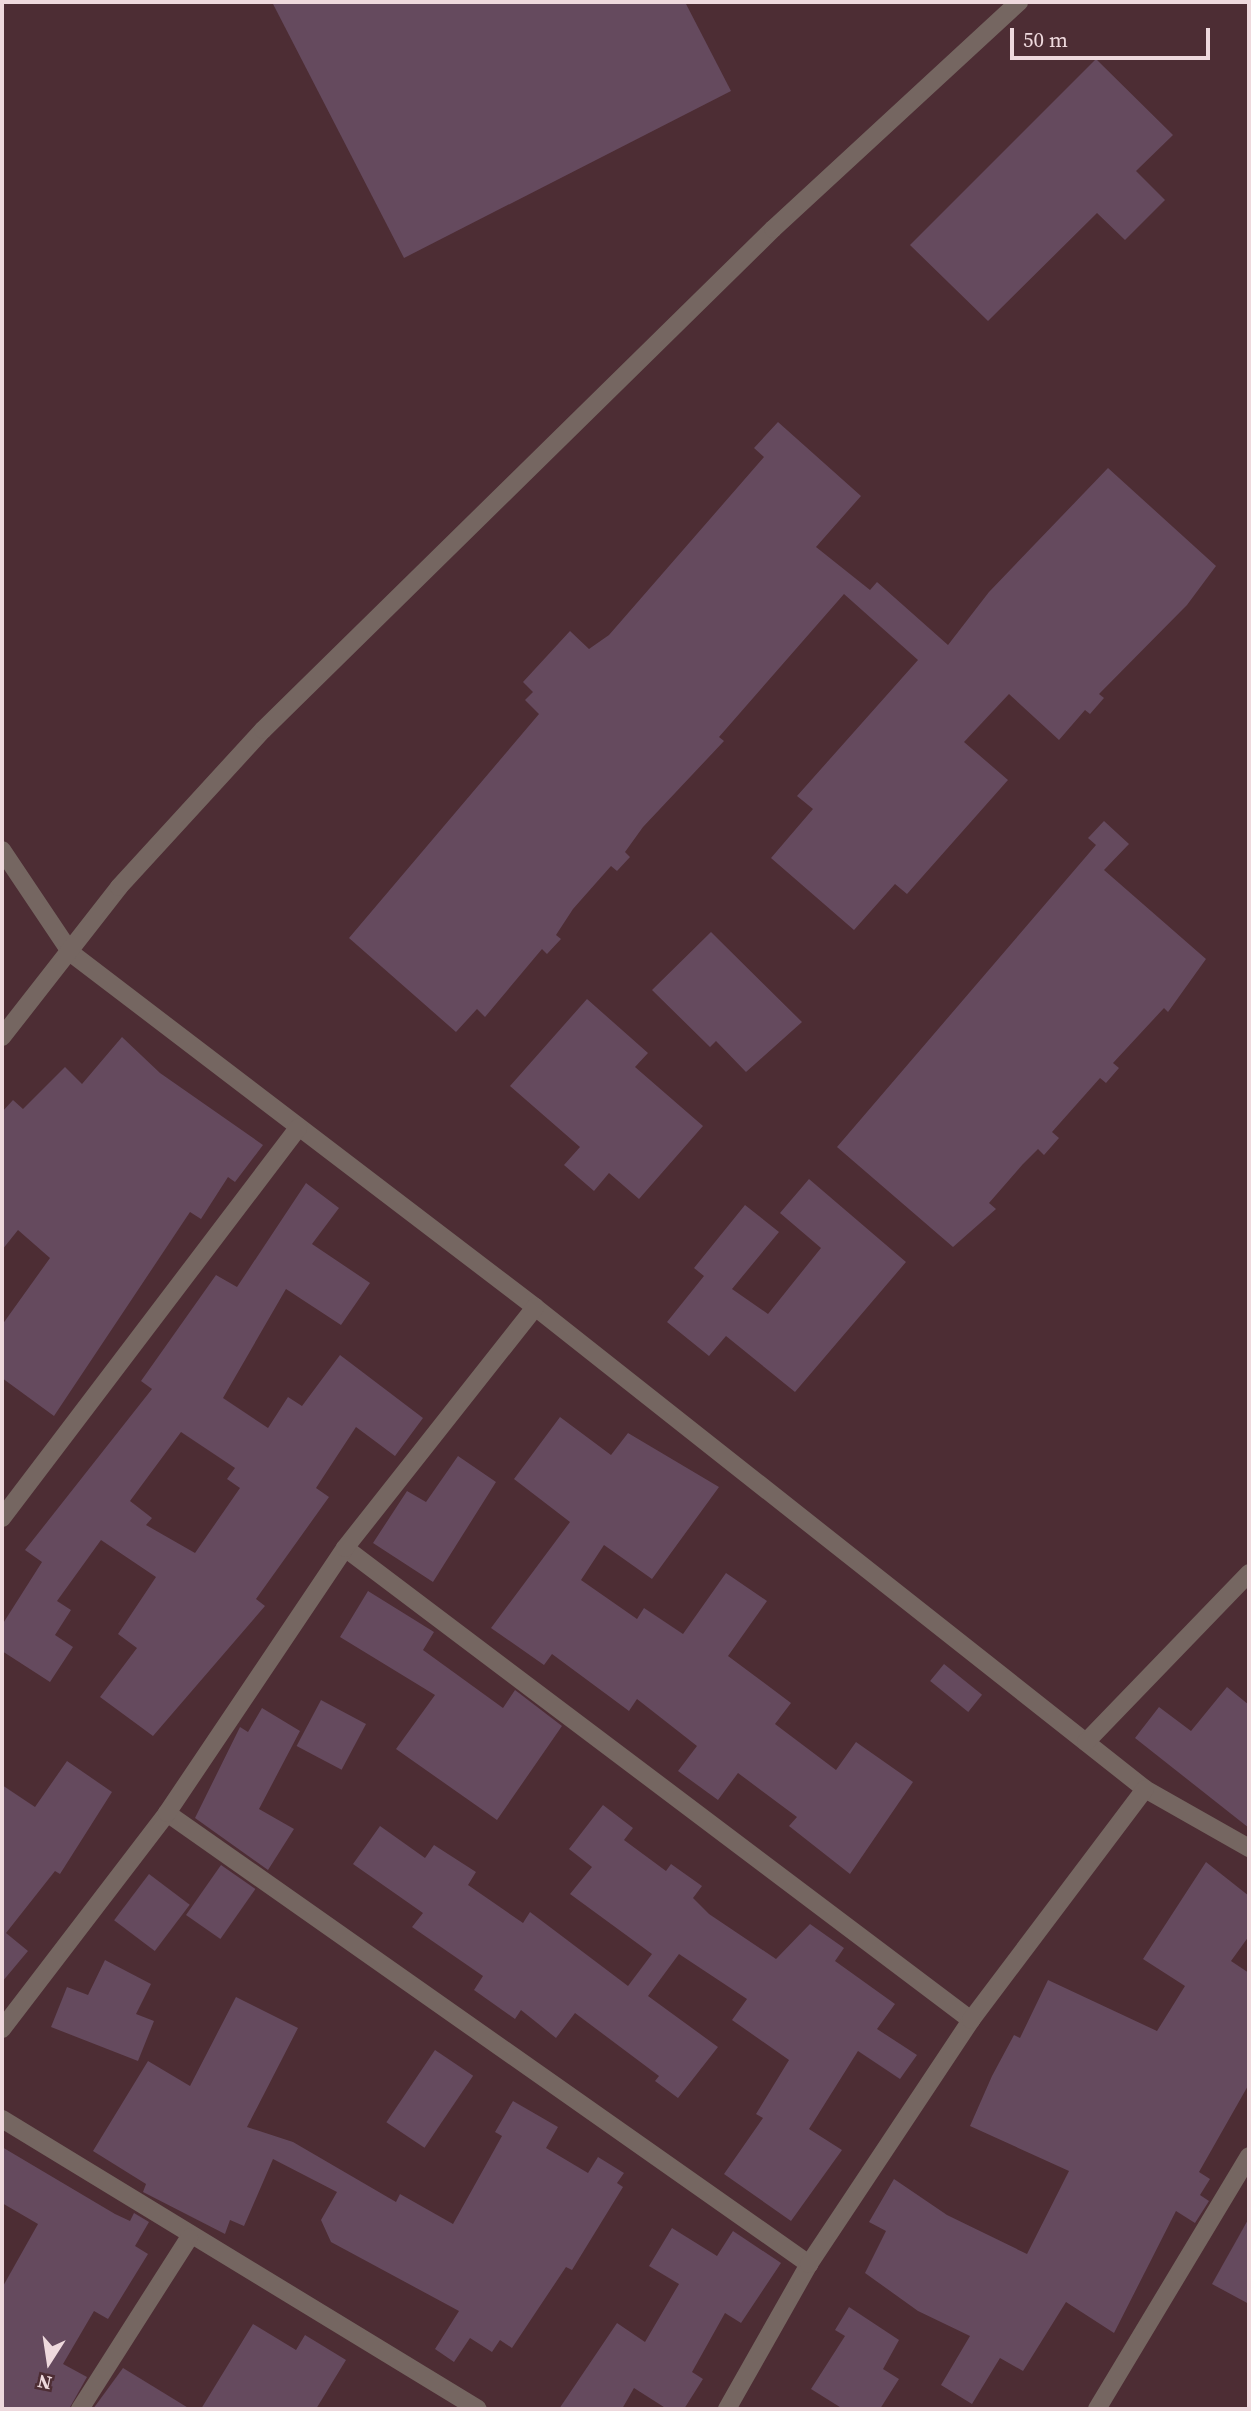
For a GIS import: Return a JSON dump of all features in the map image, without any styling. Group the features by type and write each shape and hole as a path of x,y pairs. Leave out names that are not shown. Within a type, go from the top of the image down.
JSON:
{"street":[{"path":"2,1037 71,953 119,887 263,730 773,229 1018,2"},
{"path":"2,850 71,953 535,1307 1145,1789 1249,1848"},
{"path":"2,1518 298,1128"},
{"path":"2,2029 167,1813 345,1548 535,1307"},
{"path":"345,1548 971,2020"},
{"path":"1086,1742 1249,1573"},
{"path":"727,2409 809,2264 971,2020 1145,1789"},
{"path":"167,1813 809,2264"},
{"path":"2,2119 188,2238 478,2409"},
{"path":"1097,2409 1249,2156"},
{"path":"80,2409 188,2238"}],"building":[{"path":"272,2 685,2 731,91 404,258"},
{"path":"1096,59 1173,135 1136,171 1165,200 1125,240 1097,213 988,321 910,245"},
{"path":"778,422 861,496 816,547 870,590 877,582 948,645 989,592 1108,468 1216,566 1187,605 1099,694 1104,698 1090,714 1085,710 1059,740 1009,694 964,742 1008,780 907,894 895,884 854,930 771,858 813,809 797,796 918,660 844,594 719,737 724,741 643,827 625,852 630,857 617,871 611,866 573,909 556,935 561,939 547,954 542,949 485,1017 477,1009 456,1032 349,938 539,714 525,700 533,692 523,682 570,631 589,649 609,635 764,457 754,448"},
{"path":"1104,821 1129,844 1104,870 1206,959 1168,1012 1164,1008 1113,1063 1119,1068 1106,1083 1100,1078 1052,1132 1059,1138 1044,1155 1038,1149 1023,1164 989,1203 996,1209 953,1247 837,1147 1096,845 1088,838"},
{"path":"711,932 802,1022 746,1072 716,1041 710,1047 652,990"},
{"path":"587,999 648,1053 635,1067 703,1126 639,1199 609,1173 594,1191 564,1165 580,1147 510,1086"},
{"path":"122,1037 160,1073 263,1145 235,1182 228,1177 201,1219 190,1212 54,1416 2,1378 2,1325 50,1258 18,1230 2,1250 2,1112 13,1100 23,1109 65,1067 82,1084"},
{"path":"809,1179 906,1262 795,1392 726,1336 709,1356 667,1322 704,1276 694,1268 745,1205 779,1232 732,1289 768,1314 821,1248 780,1213"},
{"path":"306,1183 339,1208 312,1244 370,1283 341,1325 286,1289 223,1398 268,1428 288,1397 302,1406 340,1355 423,1418 395,1456 356,1427 316,1488 329,1497 256,1599 265,1606 153,1736 100,1697 137,1648 118,1634 156,1577 101,1540 57,1601 71,1610 55,1635 73,1647 50,1682 2,1651 2,1625 42,1562 25,1550 152,1389 141,1381 216,1275 237,1287","holes":["181,1432 235,1468 227,1479 240,1488 195,1553 146,1525 152,1518 130,1501"]},
{"path":"560,1417 611,1455 628,1433 719,1487 652,1579 604,1545 581,1580 637,1619 644,1608 683,1634 726,1573 767,1601 728,1656 791,1703 775,1724 836,1770 856,1742 913,1782 850,1874 789,1826 797,1817 738,1773 718,1800 678,1771 697,1746 637,1699 629,1711 552,1654 544,1665 491,1628 570,1522 514,1479"},
{"path":"458,1456 496,1482 433,1582 373,1543 407,1491 426,1502"},
{"path":"368,1591 434,1632 423,1650 503,1708 515,1690 562,1726 497,1820 396,1749 435,1695 340,1637"},
{"path":"944,1664 982,1695 968,1712 930,1681"},
{"path":"1227,1687 1249,1705 1249,1828 1135,1738 1159,1707 1191,1731"},
{"path":"321,1700 366,1724 342,1770 297,1746"},
{"path":"262,1708 300,1731 259,1809 294,1829 268,1870 195,1818 240,1727 248,1732"},
{"path":"67,1761 112,1792 60,1874 55,1871 6,1933 28,1951 2,1982 2,1785 35,1807"},
{"path":"603,1805 633,1828 624,1840 666,1871 671,1864 702,1886 693,1898 709,1914 776,1959 810,1924 844,1948 835,1961 895,2004 877,2029 917,2055 900,2079 858,2051 809,2129 842,2150 791,2221 724,2174 763,2118 756,2114 789,2060 732,2020 747,1999 679,1954 648,1996 718,2047 678,2098 655,2081 659,2076 575,2013 556,2038 521,2010 515,2019 474,1990 483,1976 412,1927 423,1913 353,1864 380,1826 425,1858 434,1845 476,1872 468,1885 523,1923 530,1912 628,1986 652,1954 570,1894 592,1867 569,1849"},
{"path":"1206,1862 1249,1896 1249,1936 1231,1961 1249,1973 1249,2084 1199,2172 1210,2179 1200,2195 1209,2201 1195,2223 1176,2211 1114,2333 1066,2302 1023,2371 1000,2358 972,2404 941,2385 970,2336 918,2311 865,2273 886,2231 869,2222 894,2179 947,2215 1027,2254 1069,2171 970,2126 992,2076 1014,2035 1020,2038 1048,1980 1157,2031 1185,1986 1143,1959"},
{"path":"221,1865 255,1889 220,1939 186,1915"},
{"path":"149,1874 190,1905 155,1951 114,1920"},
{"path":"105,1960 151,1984 136,2014 154,2021 138,2061 51,2027 67,1987 88,1995"},
{"path":"236,1997 298,2028 247,2127 293,2142 396,2202 400,2194 453,2224 502,2136 495,2132 513,2101 558,2127 546,2148 588,2173 598,2157 624,2173 617,2183 623,2187 572,2270 566,2267 512,2348 500,2340 492,2352 470,2338 454,2362 435,2349 459,2311 331,2242 321,2220 337,2192 273,2159 244,2226 230,2220 225,2234 143,2192 146,2184 93,2151 148,2061 190,2086"},
{"path":"435,2050 473,2076 424,2148 386,2122"},
{"path":"2,2147 115,2214 130,2221 134,2213 149,2222 135,2246 148,2254 108,2319 94,2311 63,2364 87,2377 69,2409 2,2409 2,2288 38,2224 2,2203"},
{"path":"1249,2218 1249,2304 1212,2284"},
{"path":"672,2228 717,2256 733,2231 781,2263 741,2323 725,2313 692,2372 703,2379 684,2409 667,2409 634,2388 622,2409 559,2409 617,2323 645,2342 679,2284 649,2266"},
{"path":"849,2307 899,2340 883,2369 899,2379 880,2409 843,2409 811,2389 845,2336 835,2330"},
{"path":"253,2324 296,2350 305,2335 346,2360 316,2409 201,2409"},
{"path":"123,2368 190,2409 93,2409"}]}
